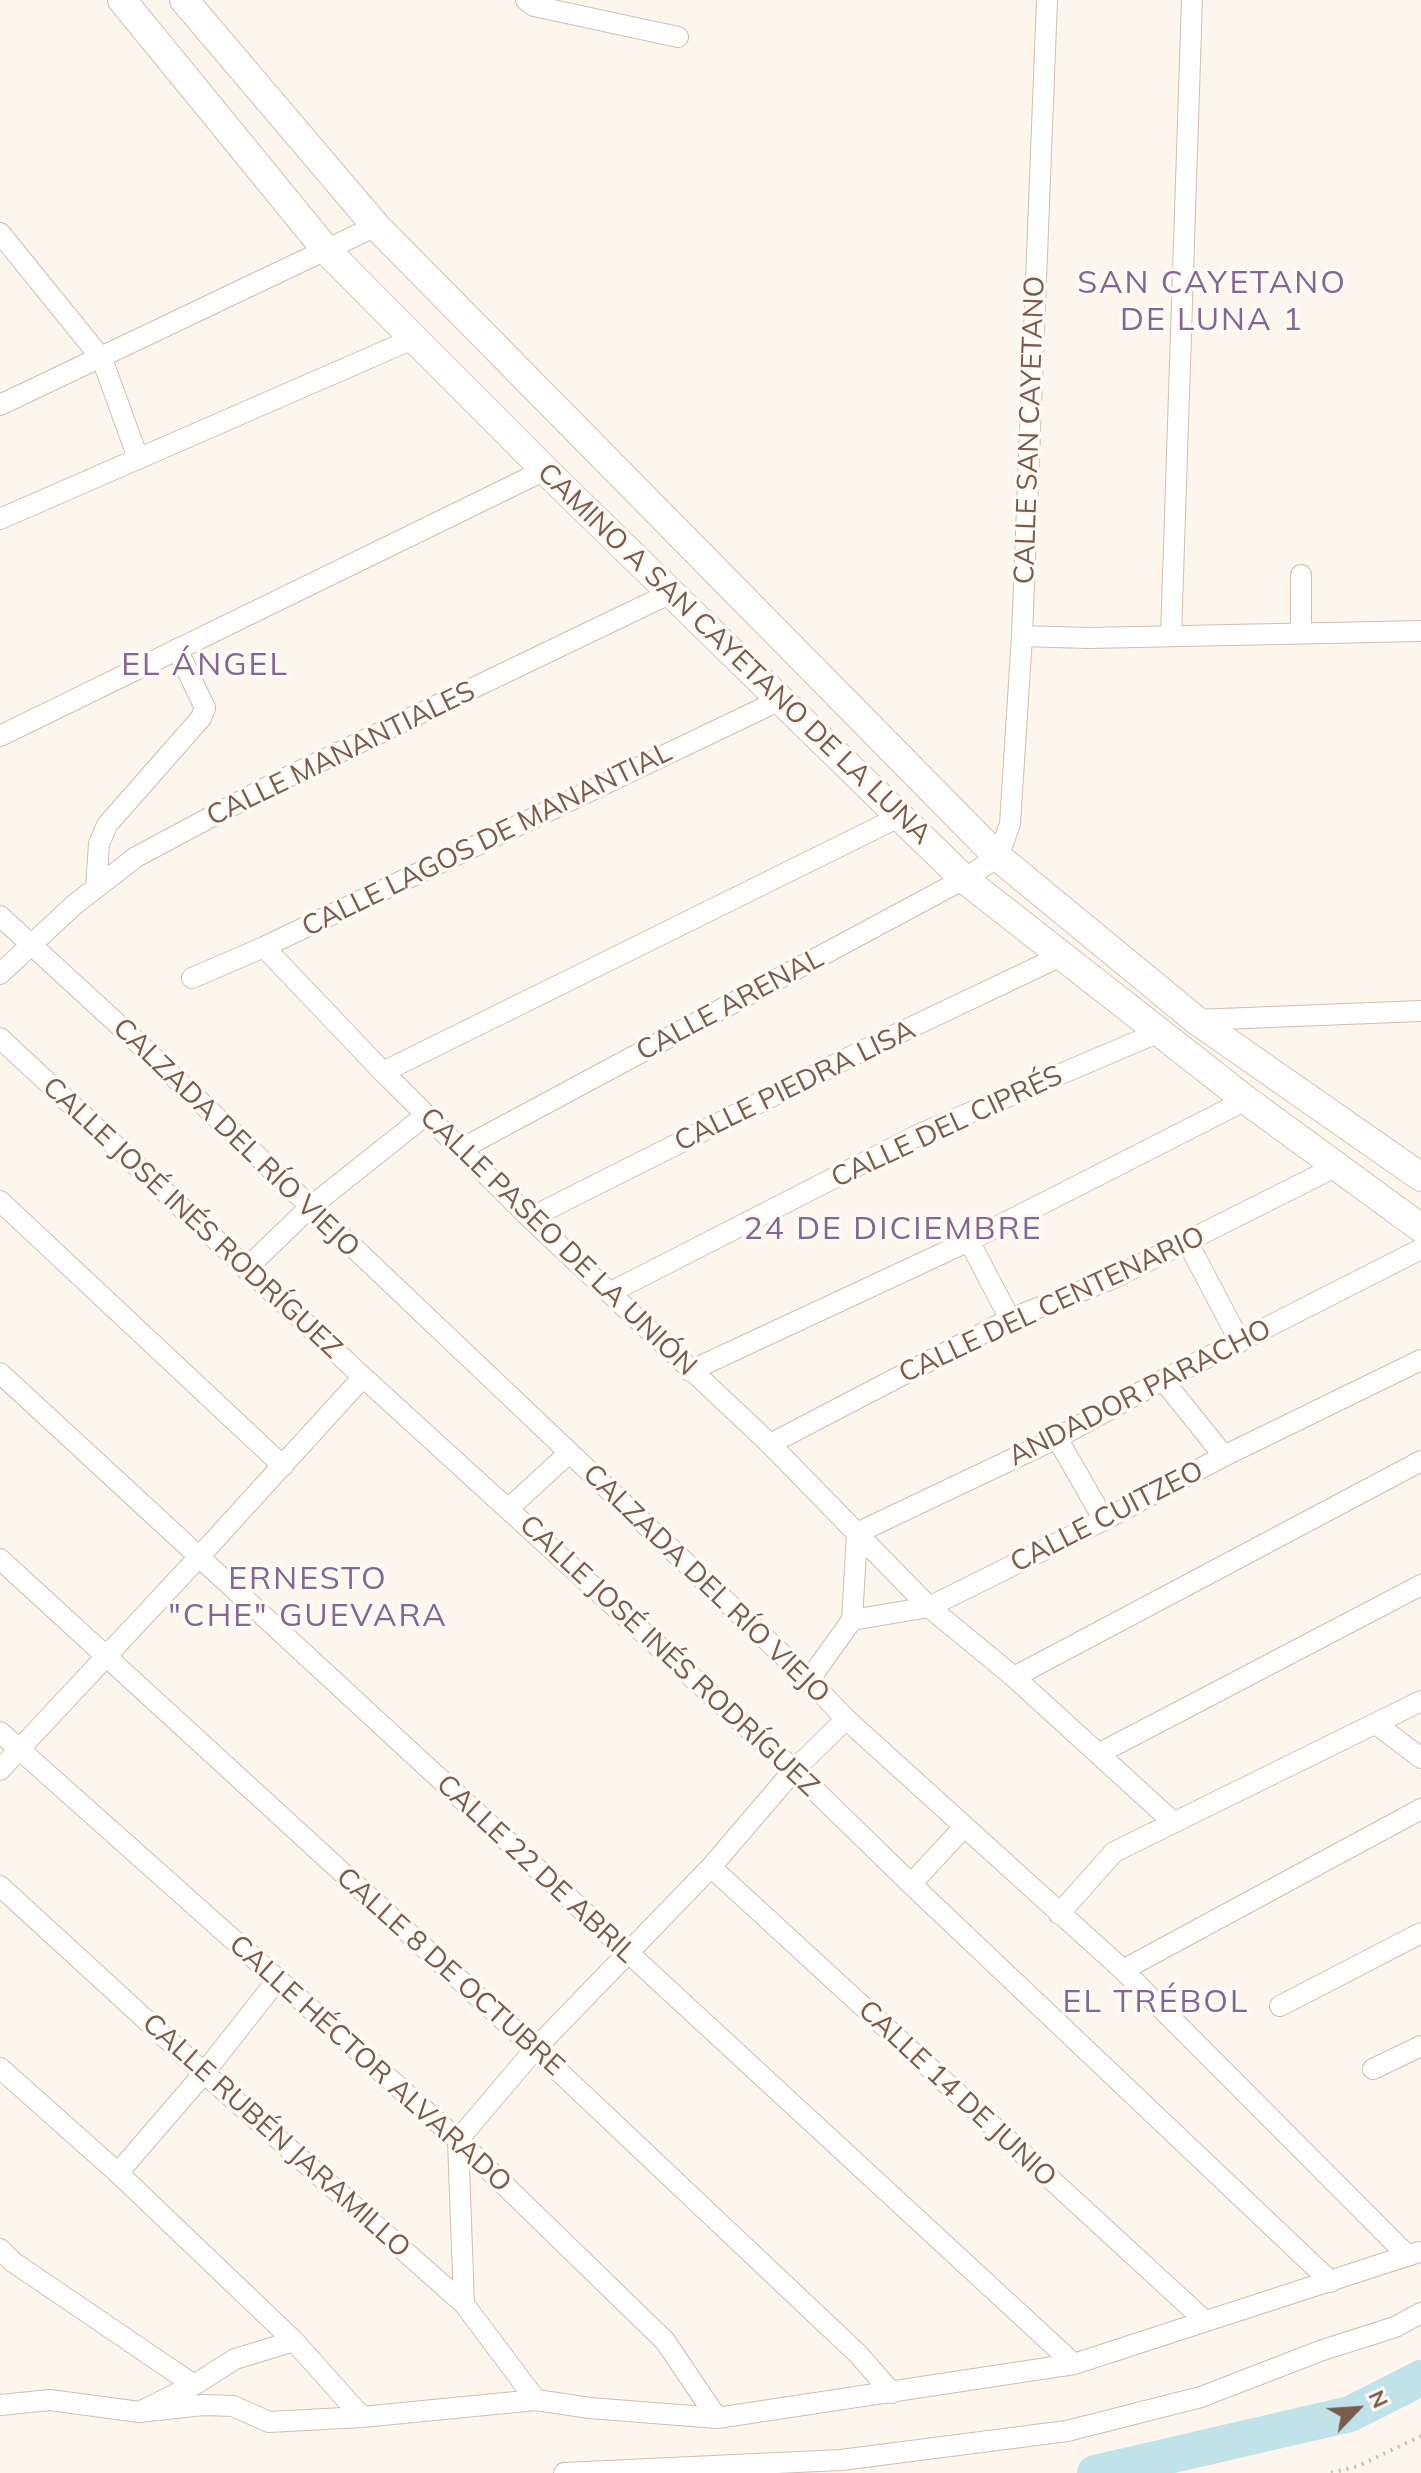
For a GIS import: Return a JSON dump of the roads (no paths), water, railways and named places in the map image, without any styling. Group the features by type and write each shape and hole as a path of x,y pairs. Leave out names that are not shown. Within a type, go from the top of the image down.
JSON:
{"street":[{"name":"CAMINO A SAN CAYETANO DE LA LUNA","path":"122,0 327,251 545,470 964,879 1157,1033 1421,1228"},
{"name":"CAMINO A SAN CAYETANO DE LA LUNA","path":"184,0 376,226 998,857 1196,1020 1421,1177"},
{"path":"526,0 534,6 678,37"},
{"name":"CALLE SAN CAYETANO","path":"998,857 1010,824 1022,636 1047,0"},
{"path":"1171,636 1192,0"},
{"path":"0,405 376,226"},
{"path":"0,233 102,359 138,458"},
{"path":"0,519 415,338"},
{"path":"0,736 545,470"},
{"path":"1301,575 1301,633"},
{"name":"CALLE MANANTIALES","path":"0,974 29,944 136,857 271,785 671,593"},
{"path":"1022,636 1421,631"},
{"path":"96,888 99,844 107,825 201,718 205,708 177,649"},
{"name":"CALLE LAGOS DE MANANTIAL","path":"192,978 264,947 780,700"},
{"path":"383,1072 899,817"},
{"name":"CALLE ARENAL","path":"461,1149 964,879 998,857"},
{"name":"CALZADA DEL RÍO VIEJO","path":"0,916 134,1039 809,1680 846,1719 1123,1970 1414,2254"},
{"name":"CALLE PASEO DE LA UNIÓN","path":"264,947 426,1115 530,1218 770,1444 929,1607 1014,1677 1173,1822"},
{"name":"CALLE PIEDRA LISA","path":"530,1218 876,1044 1061,956"},
{"path":"1196,1020 1421,1011"},
{"name":"CALLE DEL CIPRÉS","path":"611,1292 920,1134 1157,1033"},
{"name":"CALLE JOSÉ INÉS RODRÍGUEZ","path":"0,1038 363,1377 794,1770 1331,2282"},
{"path":"690,1371 969,1241 1246,1100"},
{"path":"246,1269 309,1208 426,1115"},
{"name":"CALLE DEL CENTENARIO","path":"770,1444 1010,1319 1114,1278 1335,1167"},
{"path":"0,1201 283,1466"},
{"path":"969,1241 1010,1319"},
{"path":"1187,1241 1240,1342"},
{"name":"ANDADOR PARACHO","path":"857,1533 1057,1438 1163,1380 1421,1249"},
{"name":"CALLE CUITZEO","path":"852,1620 929,1607 1224,1456 1421,1360"},
{"name":"CALLE 22 DE ABRIL","path":"0,1373 1074,2364"},
{"path":"0,1770 363,1377"},
{"path":"1163,1380 1224,1456"},
{"path":"1057,1438 1104,1520"},
{"path":"508,1509 569,1453"},
{"path":"1014,1677 1421,1461"},
{"path":"809,1680 852,1620 857,1533"},
{"name":"CALLE 8 DE OCTUBRE","path":"0,1559 535,2049 858,2354 892,2393"},
{"path":"1100,1753 1421,1585"},
{"path":"1059,1914 1114,1852 1421,1701"},
{"path":"464,2304 458,2140 535,2049 711,1867 794,1770 846,1719"},
{"path":"1376,1724 1421,1758"},
{"name":"CALLE HÉCTOR ALVARADO","path":"0,1732 458,2140 665,2341 717,2418"},
{"path":"1123,1970 1421,1809"},
{"path":"911,1884 964,1827"},
{"name":"CALLE 14 DE JUNIO","path":"711,1867 1204,2320"},
{"name":"CALLE RUBÉN JARAMILLO","path":"0,1886 464,2304 536,2400"},
{"path":"1280,2006 1421,1933"},
{"path":"118,2173 204,2073 278,1979"},
{"path":"1373,2069 1421,2046"},
{"path":"0,2068 118,2173 294,2341 362,2417"},
{"path":"0,2249 13,2262 194,2385"},
{"path":"0,2405 50,2400 139,2412 203,2405 233,2406 269,2422 362,2417 536,2400 590,2408 717,2418 1074,2364 1414,2254"},
{"path":"564,2473 841,2460 1067,2431 1201,2397 1320,2351 1395,2327 1421,2313"},
{"path":"139,2412 194,2385 235,2359 294,2341"}],"waterway":[{"path":"1095,2473 1350,2414 1421,2378"}],"district":[{"name":"SAN CAYETANO DE LUNA 1","path":"1212,302"},
{"name":"EL ÁNGEL","path":"205,665"},
{"name":"24 DE DICIEMBRE","path":"893,1229"},
{"name":"ERNESTO \"CHE\" GUEVARA","path":"308,1598"},
{"name":"EL TRÉBOL","path":"1156,2002"}]}
